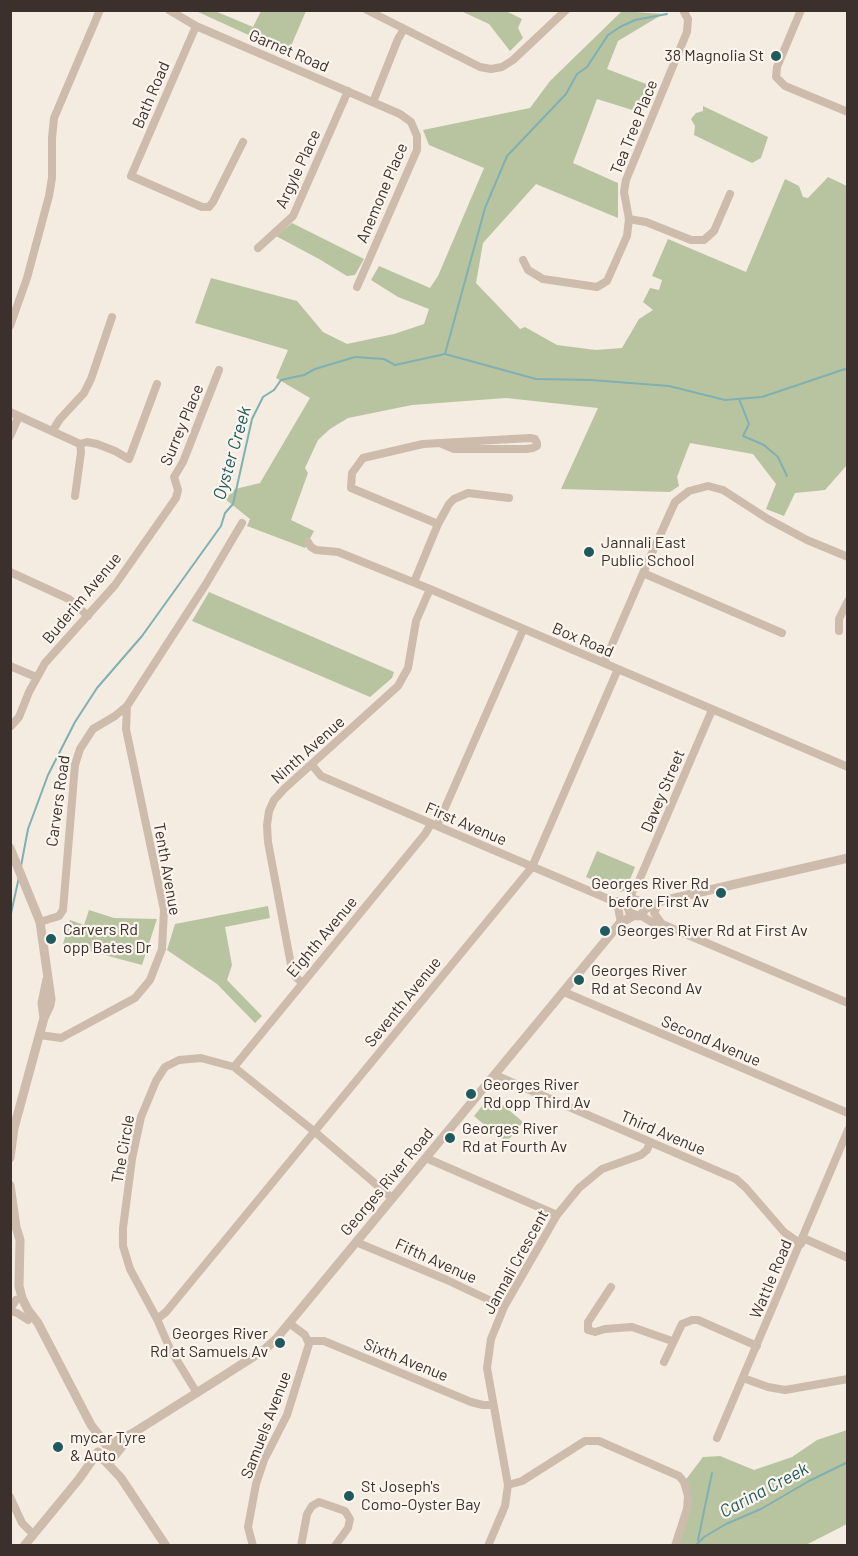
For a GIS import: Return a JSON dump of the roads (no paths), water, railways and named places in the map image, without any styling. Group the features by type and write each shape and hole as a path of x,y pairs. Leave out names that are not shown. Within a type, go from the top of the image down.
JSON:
{"street":[{"path":"10,326 27,278 49,196 52,178 54,118 100,10"},
{"name":"Garnet Road","path":"169,10 196,26 400,114"},
{"path":"367,10 480,67 491,69 502,67 513,60 566,10"},
{"name":"Tea Tree Place","path":"523,260 528,270 540,278 591,287 601,288 610,275 626,240 628,219 624,196 625,184 686,35 688,23 683,10"},
{"path":"801,10 777,68 776,77 785,86 848,112"},
{"name":"Bath Road","path":"196,26 131,176 202,207 209,207 243,142"},
{"path":"373,102 404,29"},
{"name":"Argyle Place","path":"258,248 293,216 348,91"},
{"name":"Anemone Place","path":"357,288 417,150 418,141 414,127 400,114"},
{"path":"628,219 646,222 691,240 704,240 714,231 730,194"},
{"path":"53,430 84,393 112,317"},
{"name":"Surrey Place","path":"178,490 174,477 183,462 219,370"},
{"path":"10,412 80,444 87,442 97,444 129,459 157,384"},
{"path":"10,436 19,416"},
{"path":"438,524 351,488 352,472 363,458 423,444 530,438 535,439 537,443 533,448 526,449 454,449 442,444"},
{"path":"75,496 80,444"},
{"path":"604,663 675,502 689,490 708,486 723,490 768,519 807,540 848,557"},
{"name":"Buderim Avenue","path":"11,726 19,717 36,677 52,654 115,585 176,498 178,490"},
{"path":"414,582 438,524 449,504 460,496 476,493 509,498"},
{"name":"Carvers Road","path":"40,922 59,916 63,910 68,828 77,757 93,729 127,706 242,523"},
{"name":"Box Road","path":"308,542 316,550 338,552 414,582 848,767"},
{"path":"10,572 61,594 77,604 88,616"},
{"path":"643,573 782,633"},
{"name":"Ninth Avenue","path":"302,983 292,970 267,825 271,805 278,795 394,691 402,680 409,661 416,621 430,589"},
{"path":"839,631 840,619 848,602"},
{"name":"Eighth Avenue","path":"234,1067 434,825 523,630"},
{"path":"10,666 36,677"},
{"name":"Seventh Avenue","path":"157,1319 166,1312 532,867 618,669"},
{"name":"Tenth Avenue","path":"40,1035 54,1039 61,1038 135,998 150,980 162,949 164,910 126,729 127,706"},
{"name":"Davey Street","path":"632,907 632,893 639,882 712,710"},
{"name":"First Avenue","path":"312,765 321,776 532,867 632,907 655,924 662,924 848,1004"},
{"path":"10,1158 16,1122 51,999 40,922 11,849"},
{"name":"Georges River Road","path":"24,1545 79,1479 106,1453 133,1433 264,1350 290,1323 632,907 848,858"},
{"path":"662,901 655,908 654,913 662,924"},
{"path":"620,920 632,907"},
{"name":"Second Avenue","path":"564,992 848,1113"},
{"name":"The Circle","path":"197,1393 170,1348 130,1269 123,1246 123,1228 132,1165 143,1111 165,1067 179,1060 201,1058 234,1067 392,1198"},
{"name":"Third Avenue","path":"495,1075 736,1179 784,1232 848,1258"},
{"name":"Wattle Road","path":"717,1438 847,1131"},
{"name":"Jannali Crescent","path":"488,1545 505,1506 508,1485 487,1368 491,1339 504,1307 557,1215 579,1188 602,1169 641,1155 647,1150 650,1142"},
{"path":"426,1158 557,1215"},
{"path":"10,1185 21,1252 20,1292 106,1453 166,1545"},
{"path":"16,1227 14,1287 16,1300 28,1320"},
{"name":"Fifth Avenue","path":"356,1242 447,1280 504,1307"},
{"path":"610,1287 588,1322 584,1333 632,1327 672,1341"},
{"path":"16,1300 10,1310 28,1320 42,1333"},
{"path":"664,1362 682,1324 692,1320 698,1320 757,1346"},
{"path":"290,1323 303,1332 308,1341"},
{"name":"Sixth Avenue","path":"308,1341 324,1341 471,1402 493,1405"},
{"name":"Samuels Avenue","path":"253,1545 248,1527 256,1484 264,1460 287,1415 300,1377 308,1341"},
{"path":"818,1384 848,1374"},
{"path":"743,1378 785,1390 848,1379"},
{"path":"508,1485 522,1481 588,1440 607,1444 679,1476 686,1488 687,1509 675,1545"},
{"path":"10,1497 22,1523 33,1534"},
{"path":"301,1545 307,1514 312,1506 320,1502 345,1511 350,1519 348,1528 335,1545"}],"waterway":[{"path":"445,354 485,208 507,156 566,94 577,74 587,67 608,35 635,20 667,14"},
{"name":"Oyster Creek","path":"21,866 28,829 48,775 75,722 97,688 142,636 221,526 225,513 233,504 252,419 263,397 274,390 281,380 304,375 315,369 355,357 384,359 395,365 445,354 536,379 591,380 669,386 725,400 762,397 848,368"},
{"path":"739,399 749,424 743,436 764,445 778,457 787,476"},
{"name":"Oyster Creek","path":"10,918 19,877"},
{"name":"Carina Creek","path":"695,1546 704,1537 726,1524 761,1509 809,1481 848,1462"},
{"path":"698,1540 712,1473"}],"place":[{"name":"38 Magnolia St","path":"776,56"},
{"name":"Jannali East Public School","path":"589,552"},
{"name":"Georges River Rd before First Av","path":"721,893"},
{"name":"Georges River Rd at First Av","path":"605,931"},
{"name":"Carvers Rd opp Bates Dr","path":"51,939"},
{"name":"Georges River Rd at Second Av","path":"579,980"},
{"name":"Georges River Rd opp Third Av","path":"471,1094"},
{"name":"Georges River Rd at Fourth Av","path":"450,1138"},
{"name":"Georges River Rd at Samuels Av","path":"280,1343"},
{"name":"mycar Tyre & Auto","path":"58,1447"},
{"name":"St Joseph's Como-Oyster Bay","path":"349,1496"}]}
